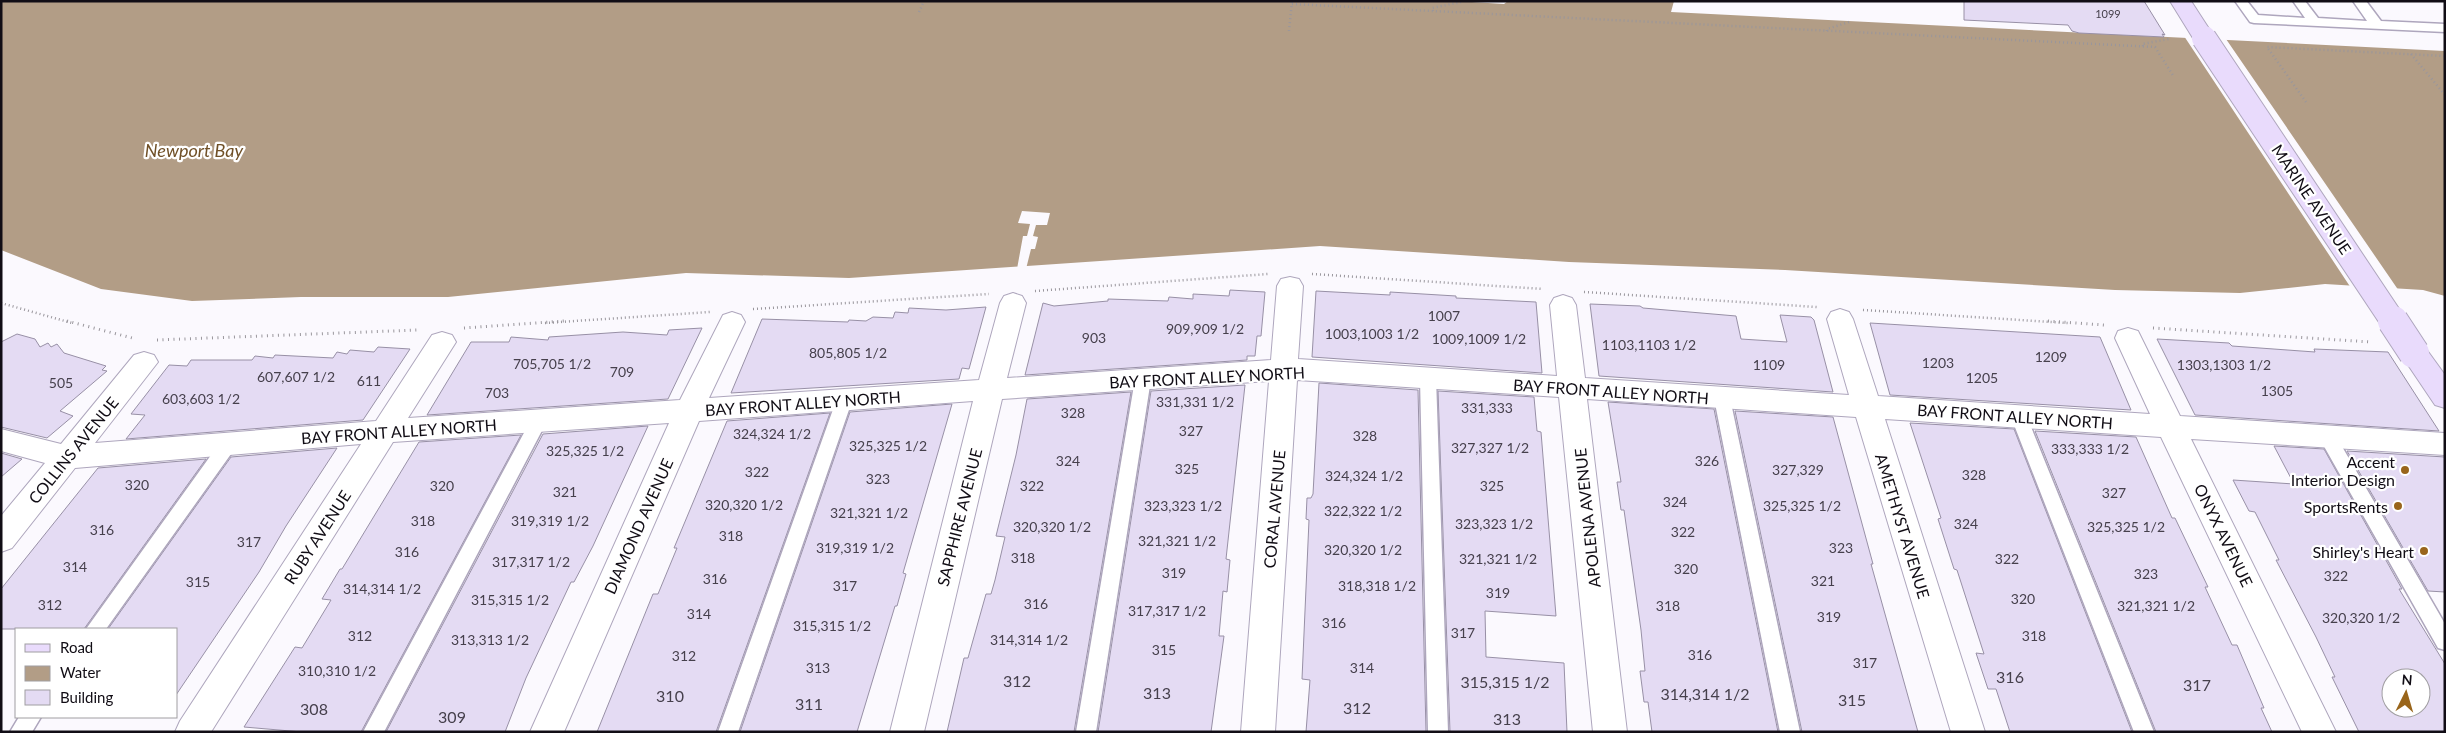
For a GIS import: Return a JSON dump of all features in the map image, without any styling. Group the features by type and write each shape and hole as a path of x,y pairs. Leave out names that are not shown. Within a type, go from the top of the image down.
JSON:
{"street":[{"name":"MARINE AVENUE","path":"2180,1 2445,397"},
{"name":"CORAL AVENUE","path":"1258,732 1286,370 1290,286"},
{"name":"SAPPHIRE AVENUE","path":"907,732 1013,303"},
{"name":"APOLENA AVENUE","path":"1562,305 1573,388 1610,732"},
{"name":"AMETHYST AVENUE","path":"1840,319 1968,732"},
{"name":"DIAMOND AVENUE","path":"548,732 689,410 732,322"},
{"name":"ONYX AVENUE","path":"2128,338 2319,732"},
{"name":"RUBY AVENUE","path":"192,732 442,342"},
{"name":"COLLINS AVENUE","path":"1,539 67,457 143,351"},
{"name":"BAY FRONT ALLEY NORTH","path":"1,440 67,457 230,442 1286,370 2445,444"}],"lane":[{"path":"2241,1 2254,19 2445,28"},
{"path":"2299,1 2314,22"},
{"path":"2359,1 2377,25"},
{"path":"1428,378 1438,732"},
{"path":"1086,732 1143,379"},
{"path":"1722,398 1790,732"},
{"path":"728,732 844,401"},
{"path":"2019,417 2144,732"},
{"path":"373,732 539,421"},
{"path":"2327,436 2445,642"},
{"path":"95,628 230,442"},
{"path":"20,732 30,718"}],"path":[{"path":"919,12 924,1"},
{"path":"1432,11 1432,8 1461,2"},
{"path":"1289,31 1292,3 2143,46 2155,47 2174,77"},
{"path":"1827,31 1827,29 1849,22"},
{"path":"2143,46 2142,44 2169,39"},
{"path":"2306,102 2267,47 2445,56"},
{"path":"2410,54 2445,95"},
{"path":"1,303 143,351"}],"water":[{"name":"Newport Bay","path":"1,1 1456,1 1504,4 1508,1 1674,1 1671,12 2445,51 2445,296 2423,290 2325,284 2240,293 2115,290 1785,270 1569,262 1320,246 849,278 686,273 448,297 301,297 192,301 101,289 1,250"}],"pier":[{"path":"2184,36 2226,39 2399,291 2351,288"},
{"path":"1022,211 1050,213 1047,225 1036,225 1033,236 1038,237 1035,249 1031,249 1026,269 1017,269 1023,236 1027,236 1030,224 1018,223"}],"building":[{"path":"1964,1 2144,1 2165,35 2162,34 2164,37 2079,33 2072,31 2068,25 1964,20"},
{"path":"1230,290 1265,292 1261,336 1257,336 1255,356 1247,356 1247,360 1025,375 1043,303 1054,306 1108,301 1108,299 1168,301 1169,297 1193,299 1193,294 1229,296"},
{"path":"1316,291 1390,295 1390,292 1536,302 1542,373 1312,357"},
{"path":"1590,304 1640,306 1643,308 1736,316 1741,339 1787,342 1780,315 1811,317 1814,320 1833,392 1599,376"},
{"path":"986,307 969,369 962,368 959,379 731,393 762,319 848,322 849,320 866,321 873,317 893,318 895,312 908,313 909,308 946,310"},
{"path":"1870,323 2100,337 2131,410 1890,395"},
{"path":"702,328 668,399 427,415 471,342 509,342 511,337 548,340 549,337 623,332 667,335 669,330"},
{"path":"17,334 35,339 40,347 48,343 51,347 57,344 64,353 106,366 102,370 107,371 60,411 73,416 47,438 1,427 1,342"},
{"path":"2157,339 2229,343 2232,346 2315,352 2314,349 2388,352 2439,431 2195,415"},
{"path":"378,347 410,349 363,420 126,439 145,415 131,414 169,365 187,366 191,360 252,360 255,356 273,358 275,355 333,358 337,352 347,354 350,350 374,352"},
{"path":"1319,383 1418,390 1426,732 1306,732 1310,680 1302,679 1309,520 1306,519 1307,498 1311,498 1313,494"},
{"path":"1245,385 1226,559 1230,560 1227,592 1223,591 1219,636 1224,636 1211,732 1098,732 1151,391"},
{"path":"1438,391 1534,397 1537,431 1541,432 1556,616 1485,611 1486,657 1564,663 1567,732 1450,732"},
{"path":"1131,392 1074,732 947,732 964,658 968,658 986,594 991,594 995,580 1005,537 996,536 1016,455 1027,399"},
{"path":"1608,402 1714,409 1778,732 1652,732 1648,702 1644,702 1640,671 1645,671 1641,630 1624,510 1621,510 1617,482 1621,482"},
{"path":"952,404 903,573 906,574 897,606 895,606 857,732 740,732 850,412"},
{"path":"1735,411 1833,417 1873,564 1871,564 1918,732 1802,732"},
{"path":"830,413 716,732 597,732 653,594 658,594 677,548 674,548 727,421"},
{"path":"1910,423 2014,429 2132,732 2010,732 1996,689 1988,689 1976,653 1984,654 1957,570 1954,569 1938,519 1941,518"},
{"path":"648,426 593,546 574,582 571,582 526,678 505,732 386,732 543,434"},
{"path":"2035,431 2136,437 2172,518 2175,518 2208,587 2205,587 2232,645 2237,645 2264,708 2261,708 2272,732 2156,732"},
{"path":"521,435 361,732 302,732 244,727 295,647 302,648 331,600 322,599 419,442"},
{"path":"2274,446 2324,449 2402,589 2399,589 2445,664 2445,732 2359,732 2332,677 2335,677 2276,560 2279,560 2255,512 2249,511 2233,480 2294,484"},
{"path":"337,448 286,526 259,572 178,692 178,628 109,628 231,457"},
{"path":"2347,451 2445,457 2445,592 2428,591"},
{"path":"1,453 22,459 1,477"},
{"path":"206,459 85,628 1,629 1,589 98,468"}],"place":[{"name":"Accent Interior Design","path":"2405,470"},
{"name":"SportsRents","path":"2398,506"},
{"name":"Shirley's Heart","path":"2424,551"}]}
